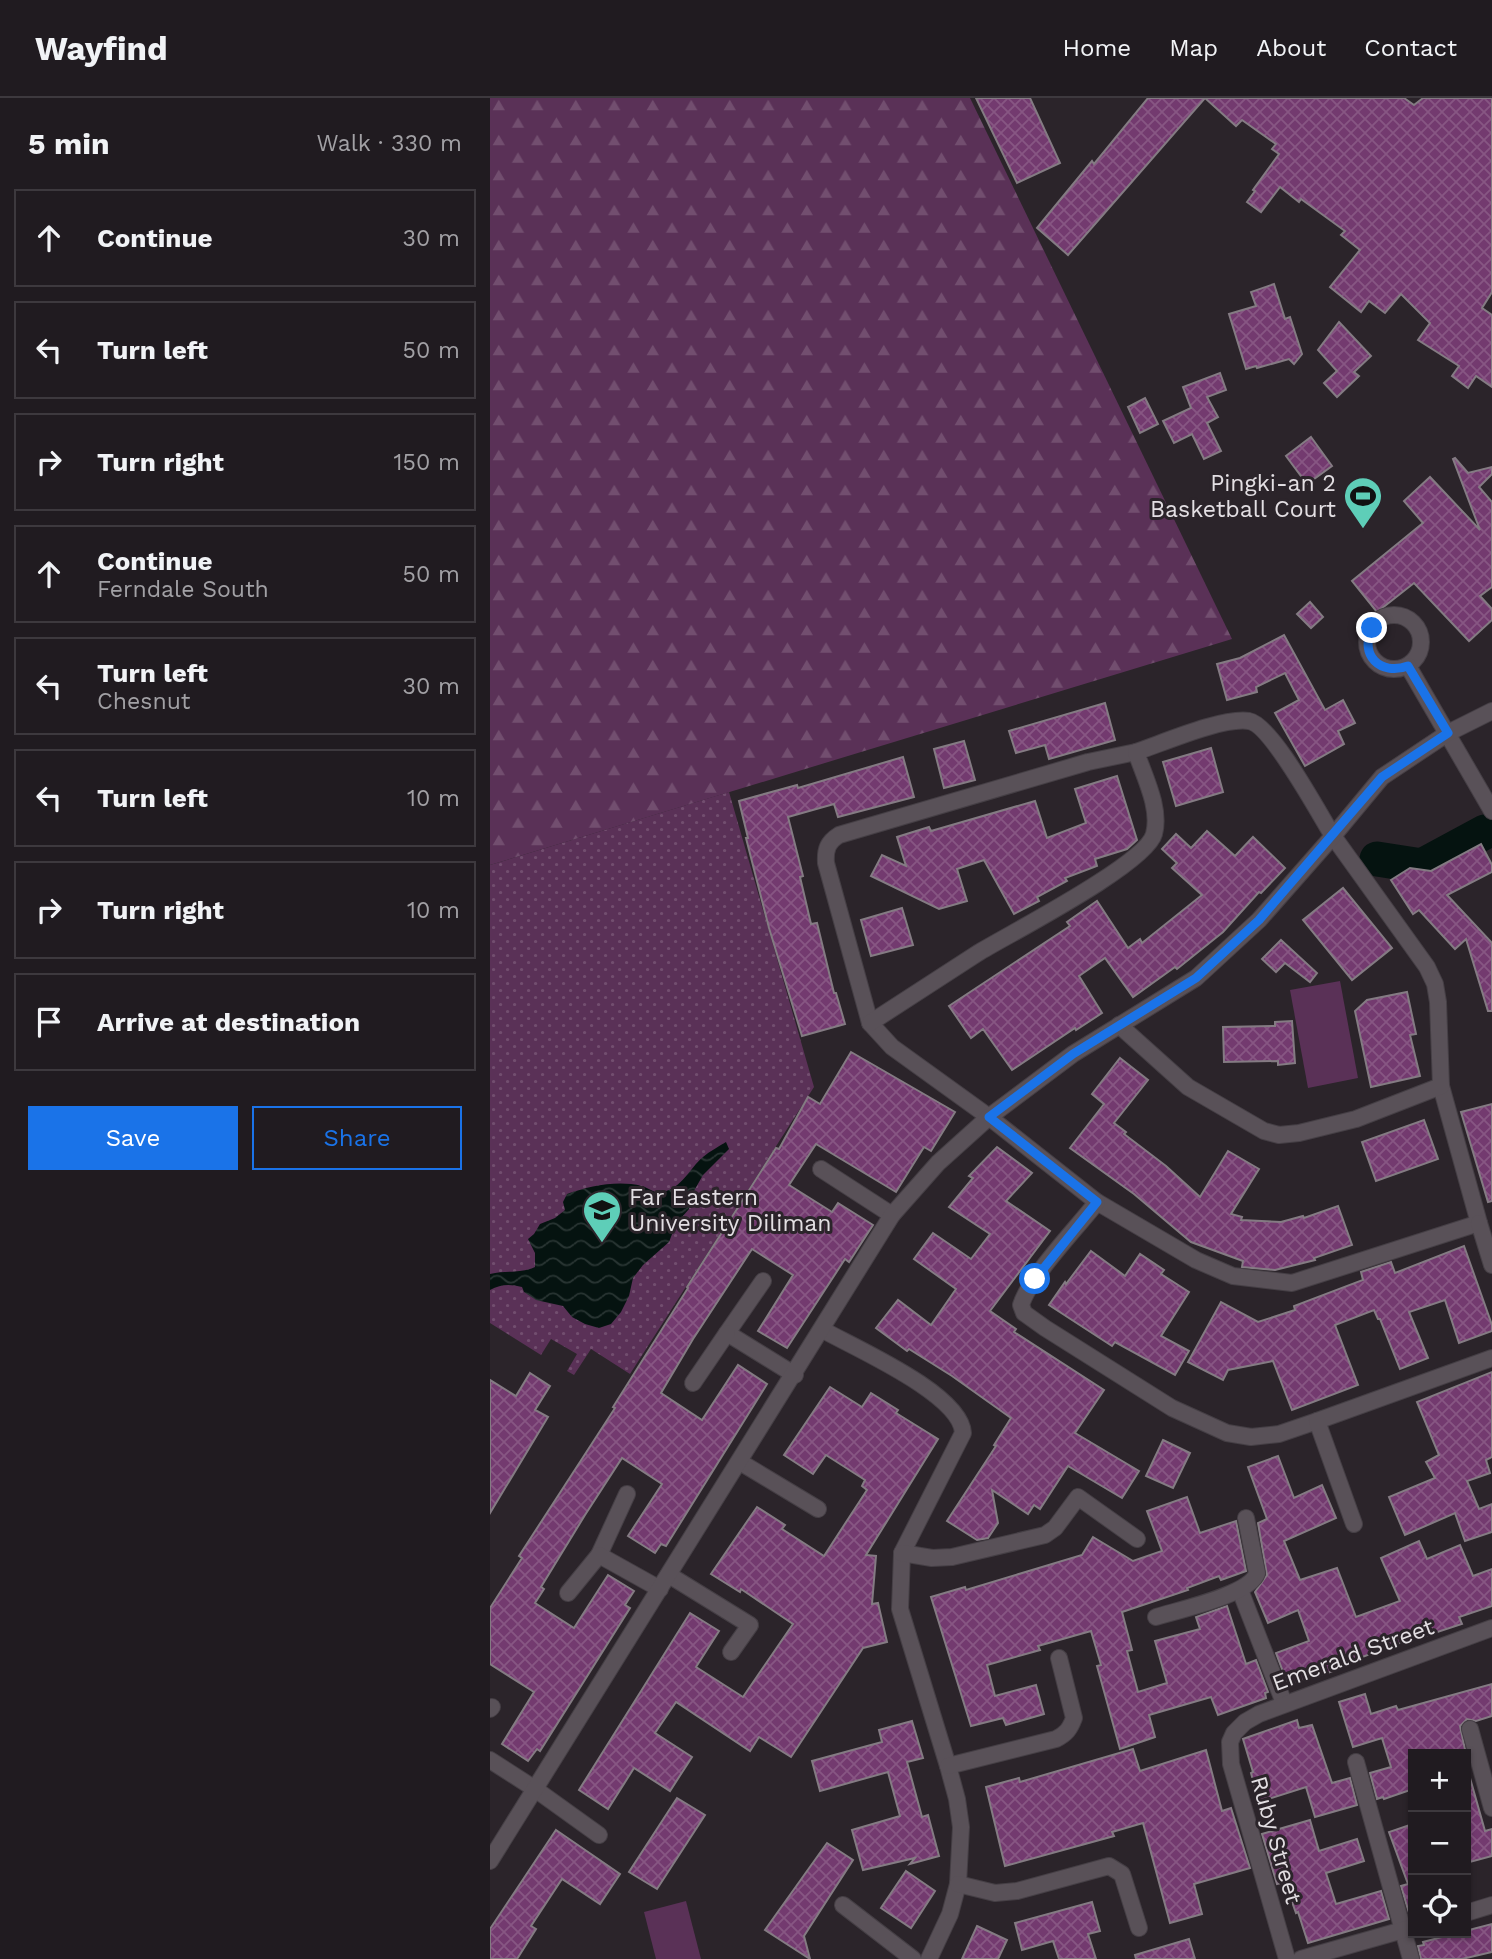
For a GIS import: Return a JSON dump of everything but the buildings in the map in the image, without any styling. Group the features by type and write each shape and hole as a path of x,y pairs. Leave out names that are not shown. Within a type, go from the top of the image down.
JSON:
{"street":[{"path":"1408,666 1492,811"},
{"path":"490,1861 795,1375 892,1215 937,1163 989,1117 1073,1054 1196,978 1259,920 1382,777 1448,733 1492,711"},
{"path":"1479,1223 1292,1283 1233,1276 1208,1265 1097,1202 989,1117 892,1047 870,1023 826,863 825,852 829,841 865,827 1088,762 1136,752 1223,723 1252,721 1278,747 1333,836 1427,967 1435,984 1441,1086 1492,1265"},
{"path":"870,1023 979,952 1105,878 1137,854 1153,837 1156,819 1136,752"},
{"path":"1119,1025 1188,1087 1264,1130 1279,1135 1299,1133 1356,1119 1441,1086"},
{"path":"821,1169 892,1215"},
{"path":"1097,1202 1023,1297 1021,1305 1024,1313 1172,1408 1227,1433 1251,1437 1279,1434 1492,1358"},
{"path":"693,1383 763,1281"},
{"path":"823,1330 933,1392 953,1410 963,1433 902,1553 900,1609 948,1766 961,1827 958,1884 950,1914 929,1959"},
{"path":"727,1333 795,1375"},
{"path":"1317,1421 1354,1524"},
{"path":"740,1462 818,1509"},
{"path":"568,1593 599,1555 628,1494"},
{"path":"902,1553 932,1558 951,1557 1045,1535 1055,1528 1078,1497 1137,1539"},
{"path":"1156,1617 1240,1590 1257,1576 1246,1518"},
{"path":"599,1555 665,1582 750,1625 731,1652"},
{"path":"1240,1590 1284,1703"},
{"name":"Emerald Street","path":"1234,1733 1245,1722 1284,1703 1492,1628"},
{"path":"948,1766 1056,1739 1065,1734 1074,1718 1059,1658"},
{"path":"1470,1729 1492,1808"},
{"name":"Ruby Street","path":"1234,1733 1230,1742 1231,1764 1287,1959"},
{"path":"490,1760 536,1789 599,1835"},
{"path":"1301,1959 1408,1929 1356,1762"},
{"path":"958,1884 995,1893 1017,1891 1109,1866 1122,1874 1139,1928"},
{"path":"843,1905 913,1959"},
{"path":"1471,1911 1492,1905"},
{"path":"1409,1938 1411,1959"}],"green space":[{"path":"490,98 970,98 1232,639 490,865"},
{"name":"Far Eastern University Diliman","path":"729,792 814,1087 630,1374 591,1349 574,1375 567,1371 577,1354 551,1339 541,1355 490,1323 490,865"},
{"path":"1340,981 1358,1078 1308,1088 1290,990"},
{"path":"686,1901 701,1959 656,1959 644,1912"}],"water":[{"path":"726,1142 729,1149 703,1175 690,1198 689,1209 676,1224 669,1242 643,1265 633,1278 629,1296 611,1324 599,1328 585,1324 572,1317 563,1306 536,1300 524,1292 522,1287 506,1285 490,1290 490,1274 535,1267 535,1253 528,1239 540,1224 565,1210 563,1202 567,1194 613,1184 633,1184 657,1192 670,1190 685,1178 703,1157"}],"waterway":[{"path":"1377,859 1422,866 1485,832"}],"place":[{"name":"Pingki-an 2 Basketball Court","path":"1363,530"},
{"name":"Far Eastern University Diliman","path":"602,1244"}],"route":[{"path":"1035,1279 1097,1202 989,1117 1073,1054 1196,978 1259,920 1382,777 1448,733 1408,666 1390,669 1381,667 1374,661 1367,645 1372,628"}]}
